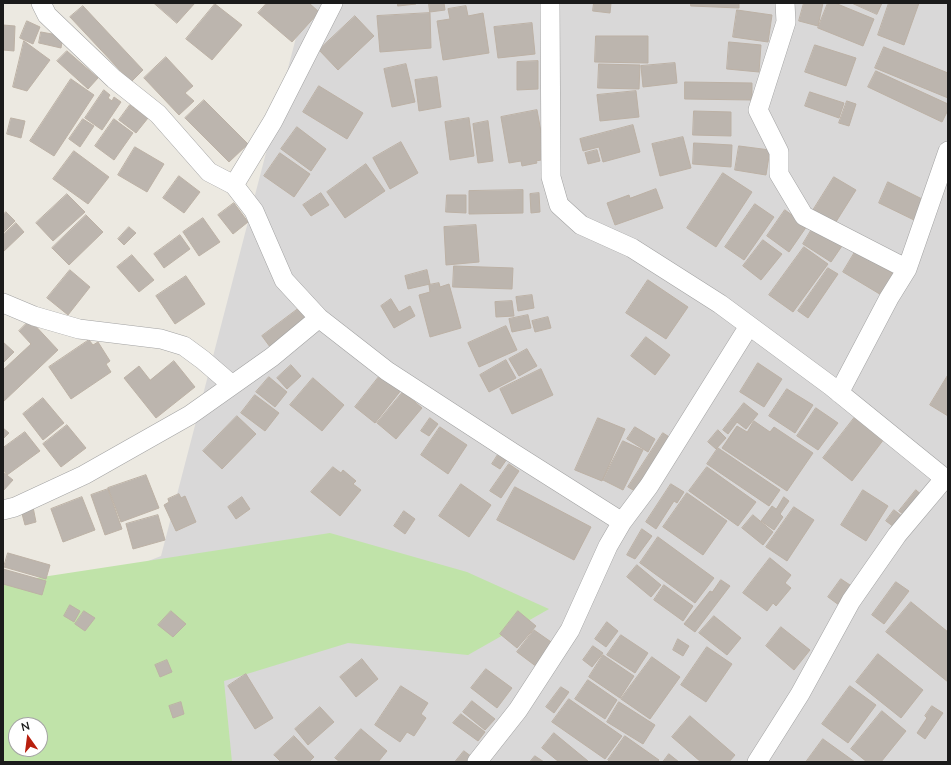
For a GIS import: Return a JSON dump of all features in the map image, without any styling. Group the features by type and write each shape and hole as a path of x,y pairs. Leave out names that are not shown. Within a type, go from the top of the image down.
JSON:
{"street":[{"path":"41,3 47,15 114,79 158,114 209,172 234,185 254,211 284,280 319,318 387,371 622,522"},
{"path":"234,185 273,121 332,3"},
{"path":"550,3 551,177 559,205 580,225 632,248 720,304 839,393 946,480 897,534 851,601 800,694 757,762"},
{"path":"785,3 786,22 758,110 779,152 779,174 804,216 907,270"},
{"path":"839,393 890,298 907,270 948,151"},
{"path":"3,303 34,316 79,329 161,339 184,346 232,385"},
{"path":"3,510 15,507 84,475 190,414 272,357 319,318"},
{"path":"478,762 518,710 570,630 608,546 622,522 649,486 749,326"}],"shaded area":[{"path":"305,3 948,3 948,762 3,762 3,618 161,556"}],"green space":[{"path":"330,533 467,572 549,609 468,655 348,643 224,681 232,762 3,762 3,583"}],"building":[{"path":"154,3 195,3 177,23"},
{"path":"267,3 309,3 319,12 292,42 258,13"},
{"path":"398,3 415,3 416,4 398,6"},
{"path":"429,3 444,3 445,10 430,12"},
{"path":"594,3 611,3 610,13 593,11"},
{"path":"691,3 739,3 739,8 691,6"},
{"path":"804,3 823,3 818,26 799,21"},
{"path":"828,3 835,3 874,19 863,46 818,28"},
{"path":"852,3 882,3 877,14"},
{"path":"889,3 919,3 904,45 878,35"},
{"path":"215,4 242,25 212,60 186,39"},
{"path":"83,6 143,70 131,82 70,17"},
{"path":"466,6 468,16 483,13 489,53 443,60 437,21 450,19 448,9"},
{"path":"737,10 772,15 768,42 733,37"},
{"path":"430,13 431,48 380,52 377,16"},
{"path":"355,16 374,36 338,70 319,50"},
{"path":"27,21 40,27 33,44 20,38"},
{"path":"532,23 535,54 498,58 494,27"},
{"path":"3,25 15,26 14,51 3,50"},
{"path":"41,32 63,36 61,48 39,43"},
{"path":"596,36 648,36 648,63 595,62"},
{"path":"24,41 50,60 27,91 13,87"},
{"path":"729,42 761,45 759,72 727,69"},
{"path":"815,45 856,58 846,86 805,72"},
{"path":"884,47 948,73 948,98 875,68"},
{"path":"67,51 98,78 88,89 57,61"},
{"path":"166,57 193,86 185,93 194,101 179,115 144,78"},
{"path":"538,61 538,89 517,90 517,62"},
{"path":"675,63 677,83 643,87 641,66"},
{"path":"406,64 415,102 392,107 384,69"},
{"path":"599,64 640,65 639,89 598,88"},
{"path":"876,71 948,104 948,110 942,122 868,87"},
{"path":"437,77 441,107 419,111 415,80"},
{"path":"71,79 94,95 54,156 30,141"},
{"path":"685,82 752,83 752,100 685,99"},
{"path":"319,86 363,113 347,139 303,112"},
{"path":"104,90 110,95 108,98 112,101 114,97 121,102 102,130 85,118"},
{"path":"636,91 639,117 600,121 597,95"},
{"path":"810,92 844,103 839,118 805,106"},
{"path":"204,100 248,144 229,162 185,118"},
{"path":"847,101 856,104 849,126 839,123"},
{"path":"130,105 148,118 136,133 119,120"},
{"path":"537,110 546,159 536,161 537,163 522,166 521,161 509,163 501,117"},
{"path":"694,111 731,112 731,136 693,135"},
{"path":"11,118 25,121 21,138 7,134"},
{"path":"469,118 474,156 450,160 445,122"},
{"path":"83,119 94,126 80,147 69,139"},
{"path":"114,119 133,133 114,160 95,146"},
{"path":"488,121 493,161 478,163 473,124"},
{"path":"633,125 640,152 603,162 599,147 583,151 580,139"},
{"path":"297,127 326,149 311,171 281,149"},
{"path":"683,137 691,168 660,176 652,144"},
{"path":"401,142 418,173 390,189 373,158"},
{"path":"694,143 732,145 731,167 693,164"},
{"path":"739,146 770,150 766,175 735,170"},
{"path":"135,147 164,164 147,192 118,175"},
{"path":"597,150 600,161 588,164 585,153"},
{"path":"74,151 109,177 88,204 53,179"},
{"path":"280,153 310,174 294,197 264,176"},
{"path":"366,164 385,191 345,218 327,192"},
{"path":"723,173 752,192 716,247 687,228"},
{"path":"179,176 200,192 184,213 163,198"},
{"path":"834,177 856,190 834,225 812,212"},
{"path":"888,182 924,200 914,220 879,203"},
{"path":"656,189 663,208 615,225 607,203 629,195 630,198"},
{"path":"523,190 523,213 469,214 469,191"},
{"path":"321,193 329,205 311,216 303,205"},
{"path":"539,193 540,212 531,213 530,194"},
{"path":"67,194 85,212 53,241 36,223"},
{"path":"447,195 466,195 466,213 446,212"},
{"path":"234,203 248,222 233,234 218,215"},
{"path":"755,204 774,217 744,260 725,247"},
{"path":"785,210 807,226 789,252 767,236"},
{"path":"6,212 15,221 3,233 3,215"},
{"path":"86,215 103,232 69,265 52,248"},
{"path":"203,218 220,242 199,256 183,232"},
{"path":"16,223 24,232 3,252 3,235"},
{"path":"815,224 844,243 831,262 803,244"},
{"path":"476,225 479,262 446,265 444,227"},
{"path":"129,227 136,233 124,245 118,239"},
{"path":"180,235 190,249 164,268 154,254"},
{"path":"763,240 782,254 761,280 743,266"},
{"path":"804,247 828,264 793,312 769,295"},
{"path":"855,252 896,275 883,296 843,272"},
{"path":"132,255 154,280 139,292 117,267"},
{"path":"454,266 513,268 512,289 453,287"},
{"path":"828,268 838,274 808,318 798,311"},
{"path":"70,270 90,287 68,315 47,298"},
{"path":"427,270 430,284 408,289 405,276"},
{"path":"186,276 205,304 175,324 156,296"},
{"path":"648,280 688,307 666,339 626,313"},
{"path":"439,283 440,287 449,284 461,328 430,337 419,295 430,292 429,285"},
{"path":"532,295 534,308 518,311 516,297"},
{"path":"391,299 399,312 410,306 415,316 394,328 381,306"},
{"path":"512,301 514,316 496,317 495,302"},
{"path":"302,306 313,321 273,351 262,336"},
{"path":"528,315 531,328 512,332 509,319"},
{"path":"548,317 551,328 535,332 532,321"},
{"path":"30,320 58,350 3,402 3,370 31,344 19,331"},
{"path":"506,326 517,350 479,367 468,343"},
{"path":"646,337 670,355 655,375 631,356"},
{"path":"89,340 93,345 98,342 110,361 106,364 111,372 71,399 49,367"},
{"path":"3,342 14,352 3,363"},
{"path":"527,349 537,366 519,376 509,359"},
{"path":"506,360 516,378 489,392 480,375"},
{"path":"174,361 195,387 156,418 124,378 139,366 150,380"},
{"path":"758,363 782,379 764,407 740,392"},
{"path":"291,365 301,376 287,389 277,378"},
{"path":"541,369 553,395 512,414 500,389"},
{"path":"382,373 402,389 375,423 355,407"},
{"path":"948,375 948,416 930,405"},
{"path":"269,377 287,392 275,407 256,392"},
{"path":"313,378 344,405 322,431 290,405"},
{"path":"787,389 813,405 795,433 769,416"},
{"path":"403,392 422,408 396,439 377,423"},
{"path":"255,395 279,413 265,431 241,413"},
{"path":"43,398 64,423 43,440 23,414"},
{"path":"744,403 758,414 746,429 737,422 728,434 723,430"},
{"path":"816,408 838,423 818,450 797,436"},
{"path":"237,416 256,434 222,469 203,451"},
{"path":"855,417 884,439 852,481 823,458"},
{"path":"430,418 438,424 429,436 421,431"},
{"path":"598,418 625,429 602,481 575,470"},
{"path":"754,421 770,432 774,427 813,453 787,491 722,448 737,426 747,432"},
{"path":"67,425 86,448 61,467 43,444"},
{"path":"440,427 467,445 448,474 421,455"},
{"path":"635,427 655,439 648,452 627,439"},
{"path":"3,428 9,433 3,439"},
{"path":"718,430 726,438 716,449 708,442"},
{"path":"25,432 40,451 7,475 3,469 3,448"},
{"path":"663,433 674,440 640,494 628,487"},
{"path":"623,441 643,450 623,490 603,480"},
{"path":"718,448 780,490 769,506 707,464"},
{"path":"501,450 509,456 500,469 492,464"},
{"path":"509,464 519,471 501,498 490,491"},
{"path":"333,467 341,473 343,470 356,481 353,484 361,490 340,516 311,492"},
{"path":"707,467 756,502 738,526 689,491"},
{"path":"3,472 13,480 3,491"},
{"path":"146,475 159,508 121,522 108,488"},
{"path":"461,484 491,505 469,537 439,516"},
{"path":"671,484 684,492 677,503 674,501 656,529 646,522"},
{"path":"515,487 591,527 574,560 497,520"},
{"path":"108,489 122,529 105,535 91,495"},
{"path":"863,490 888,506 866,541 841,525"},
{"path":"916,490 924,497 908,518 899,511"},
{"path":"687,493 727,521 703,555 663,527"},
{"path":"179,494 181,498 185,496 196,522 176,531 164,505 169,502 168,499"},
{"path":"82,497 95,530 63,542 51,509"},
{"path":"242,497 250,509 236,519 228,507"},
{"path":"784,497 789,501 780,514 783,517 774,530 761,521 772,506 776,509"},
{"path":"33,507 36,522 25,525 21,510"},
{"path":"794,507 814,520 787,561 766,547"},
{"path":"894,510 906,519 898,530 886,521"},
{"path":"404,511 415,519 405,534 394,526"},
{"path":"158,515 165,540 133,549 126,524"},
{"path":"753,515 773,532 763,545 742,528"},
{"path":"642,529 652,536 635,559 627,555"},
{"path":"658,537 714,578 695,603 640,563"},
{"path":"8,553 50,565 46,579 4,567"},
{"path":"770,558 791,575 785,583 791,588 776,606 773,603 767,611 743,593"},
{"path":"637,565 661,585 651,597 627,577"},
{"path":"3,569 46,581 42,595 3,584"},
{"path":"841,579 856,589 843,608 828,597"},
{"path":"721,580 730,586 695,632 684,624 710,591 712,592"},
{"path":"896,582 909,591 884,624 872,615"},
{"path":"664,585 693,606 683,621 654,600"},
{"path":"911,602 948,632 948,682 886,632"},
{"path":"70,605 80,611 74,622 64,616"},
{"path":"84,611 95,618 85,631 75,624"},
{"path":"171,611 186,624 173,637 158,625"},
{"path":"518,611 536,626 517,648 500,634"},
{"path":"714,616 741,638 727,655 699,633"},
{"path":"607,622 618,631 606,647 595,639"},
{"path":"781,627 810,650 794,670 766,646"},
{"path":"534,630 554,644 537,667 517,652"},
{"path":"621,635 648,653 635,673 607,655"},
{"path":"678,639 689,646 683,656 673,650"},
{"path":"593,646 603,653 592,667 583,660"},
{"path":"707,647 732,664 706,702 681,685"},
{"path":"878,654 923,690 901,718 856,682"},
{"path":"603,655 634,676 620,698 589,677"},
{"path":"652,657 680,677 650,719 621,699"},
{"path":"362,659 378,679 356,697 340,677"},
{"path":"167,660 172,672 160,677 155,665"},
{"path":"486,669 512,688 497,708 471,688"},
{"path":"246,674 273,718 255,729 228,686"},
{"path":"588,680 617,700 605,719 575,699"},
{"path":"401,686 428,703 421,714 426,718 414,736 407,732 400,742 375,725"},
{"path":"850,686 876,705 848,743 822,724"},
{"path":"561,687 569,692 554,713 546,707"},
{"path":"569,699 622,736 605,759 552,722"},
{"path":"472,701 495,719 485,730 463,712"},
{"path":"181,702 184,714 173,718 169,706"},
{"path":"619,702 655,725 643,744 607,722"},
{"path":"932,706 943,713 925,739 917,733 927,718 925,716"},
{"path":"320,707 334,722 308,745 295,729"},
{"path":"882,711 906,731 881,762 867,762 851,749"},
{"path":"461,714 485,732 478,741 453,723"},
{"path":"690,716 735,755 729,762 701,762 672,737"},
{"path":"361,729 387,751 378,762 340,762 335,758"},
{"path":"554,733 588,761 559,762 542,748"},
{"path":"294,736 314,757 309,762 281,762 274,755"},
{"path":"625,736 659,760 657,762 610,762 608,760"},
{"path":"823,739 855,762 806,762"},
{"path":"464,751 476,760 474,762 455,762"},
{"path":"669,754 679,762 663,762"},
{"path":"535,756 544,762 530,762"}]}
